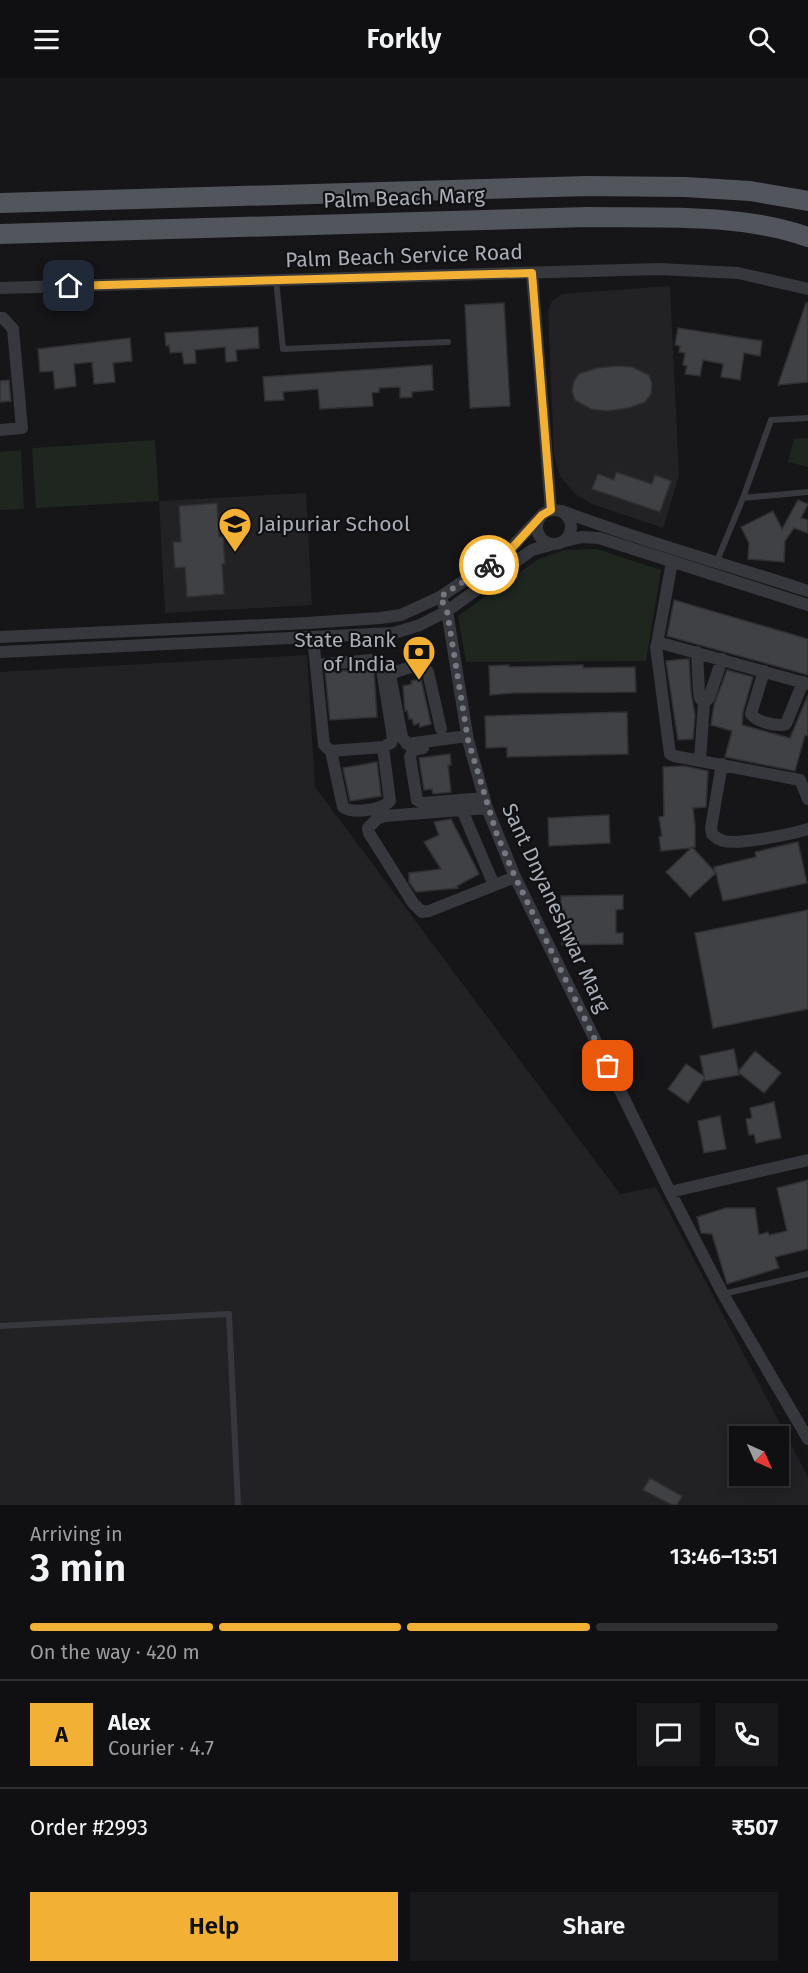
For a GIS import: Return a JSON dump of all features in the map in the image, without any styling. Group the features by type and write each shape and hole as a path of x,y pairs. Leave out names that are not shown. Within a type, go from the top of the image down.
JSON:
{"main road":[{"name":"Palm Beach Marg","path":"0,203 588,186 685,187 739,191 808,201"},
{"name":"Palm Beach Marg","path":"0,234 588,217 684,218 747,223 808,237"}],"street":[{"name":"Palm Beach Service Road","path":"0,288 659,269 738,273 808,289"},
{"path":"532,273 552,512"},
{"path":"0,318 3,318 14,329 22,428 0,430"},
{"path":"552,512 567,515 572,525 571,531 559,542 548,543 540,536 537,525 552,512"},
{"path":"552,512 717,561 808,591"},
{"path":"0,637 380,618 415,610 440,597 512,548 552,512"},
{"path":"0,652 394,633 420,625 447,611 532,550 582,537 599,538 808,605"},
{"path":"672,562 656,647 668,749 674,756 804,776 808,799"},
{"name":"Sant Dnyaneshwar Marg","path":"440,597 447,611 468,738 486,803 515,877 670,1192 723,1294 808,1439"},
{"path":"313,637 324,745 332,752 343,807 351,811 383,806 390,801 383,747"},
{"path":"657,644 697,652 722,659 764,671 806,683 786,724 781,726 756,719 751,714 764,671"},
{"path":"697,652 699,698 704,703"},
{"path":"700,760 704,703 709,698 722,659"},
{"path":"316,665 371,660 380,664 382,669 393,738 391,742 383,747 332,752"},
{"path":"441,729 428,672 424,666 421,664 392,673 390,675 402,736 407,744 468,738"},
{"path":"468,738 416,749 411,753 415,795 417,800 423,803 486,803"},
{"path":"722,764 711,828 716,838 726,842 750,840 808,829"},
{"path":"486,803 462,810 385,816 371,823 368,828 369,833 413,903 422,912 515,877"},
{"path":"462,810 494,885"},
{"path":"475,841 496,832"},
{"path":"670,1192 808,1160"}],"lane":[{"path":"276,279 283,349 448,342"},
{"path":"717,561 771,420 808,418"},
{"path":"743,498 808,492"},
{"path":"723,1294 808,1274"},
{"path":"0,1326 229,1314 238,1505"}],"shaded area":[{"path":"670,286 679,476 663,528 592,504 575,494 560,476 554,455 548,312 552,301 562,294"},
{"path":"808,438 808,467 788,462 794,439"},
{"path":"155,440 159,501 36,508 32,448"},
{"path":"21,450 24,509 0,510 0,452"},
{"name":"Jaipuriar School","path":"306,493 312,605 165,613 159,501"},
{"path":"597,549 661,570 646,661 466,662 458,616 537,560 564,550"},
{"path":"307,655 315,787 620,1194 656,1187 781,1426 729,1426 729,1486 789,1486 789,1441 808,1477 808,1505 0,1505 0,672"}],"building":[{"path":"504,303 510,406 470,408 465,305"},
{"path":"806,303 808,303 808,382 778,385"},
{"path":"258,327 259,348 236,350 237,361 226,362 225,347 195,350 196,363 184,364 182,352 170,353 169,345 166,346 165,333"},
{"path":"678,328 762,341 760,356 744,353 740,380 721,377 723,364 703,360 700,376 685,374 687,366 683,365 685,353 679,352 680,346 675,345"},
{"path":"130,338 132,361 113,363 115,382 94,384 92,362 74,364 76,386 55,389 53,371 40,372 38,349"},
{"path":"432,365 433,390 412,392 412,397 400,398 400,387 379,388 379,392 372,393 373,406 320,409 318,389 283,392 284,400 265,401 263,377"},
{"path":"632,367 649,375 652,384 651,394 645,402 628,408 607,411 591,409 575,400 572,391 574,381 579,374 597,368"},
{"path":"9,380 11,401 0,402 0,381"},
{"path":"616,472 652,484 655,475 671,481 660,512 592,489 598,474 614,480"},
{"path":"798,500 808,504 801,518 808,520 808,533 794,528 785,541 784,562 748,559 749,543 741,527 773,511 782,529"},
{"path":"217,503 219,537 223,537 224,594 187,597 185,567 175,568 173,542 181,542 179,506"},
{"path":"674,600 808,639 808,675 667,636"},
{"path":"689,659 695,715 693,739 678,740 666,661"},
{"path":"509,665 509,667 583,665 583,668 635,667 636,692 490,695 489,666"},
{"path":"371,669 374,672 377,717 330,720 325,672"},
{"path":"727,670 753,677 743,712 742,725 790,738 808,695 808,736 805,735 795,771 725,757 732,731 711,725 714,705"},
{"path":"421,679 431,724 420,727 419,723 414,725 412,719 409,719 407,710 405,711 403,686"},
{"path":"627,712 628,754 507,757 507,747 486,748 485,716"},
{"path":"450,754 451,765 448,765 451,792 433,794 432,789 424,790 419,758"},
{"path":"377,762 381,796 350,801 343,768"},
{"path":"684,766 708,771 706,807 693,808 695,847 692,847 715,872 714,867 756,857 755,852 798,842 807,883 723,901 716,873 690,897 666,872 691,848 661,851 659,837 662,836 659,817 664,816 663,767"},
{"path":"609,815 610,843 549,846 548,818"},
{"path":"451,819 479,874 457,886 458,888 416,892 409,882 409,873 441,869 424,842 439,835 434,822"},
{"path":"623,895 623,909 616,910 616,933 623,933 623,944 562,945 561,931 565,931 565,910 561,910 561,896"},
{"path":"808,910 808,1009 713,1028 695,933"},
{"path":"734,1049 739,1075 705,1081 704,1079 688,1103 668,1089 686,1064 704,1076 700,1056"},
{"path":"755,1051 781,1073 764,1093 738,1072"},
{"path":"774,1102 781,1138 756,1143 754,1134 749,1135 746,1119 752,1118 750,1108"},
{"path":"720,1116 726,1149 704,1153 698,1121"},
{"path":"808,1180 808,1249 775,1257 779,1268 727,1284 712,1234 701,1233 697,1217 726,1208 755,1208 759,1235 787,1231 777,1188"},
{"path":"650,1478 682,1496 677,1505 672,1505 643,1490"}],"way so far":[{"path":"489,565 440,597 447,611 468,740 484,798 515,877 608,1066"}],"place":[{"name":"Jaipuriar School","path":"235,553"},
{"name":"State Bank of India","path":"419,681"}],"route":[{"path":"69,286 532,273 551,510 542,515 512,548 489,565"}]}
